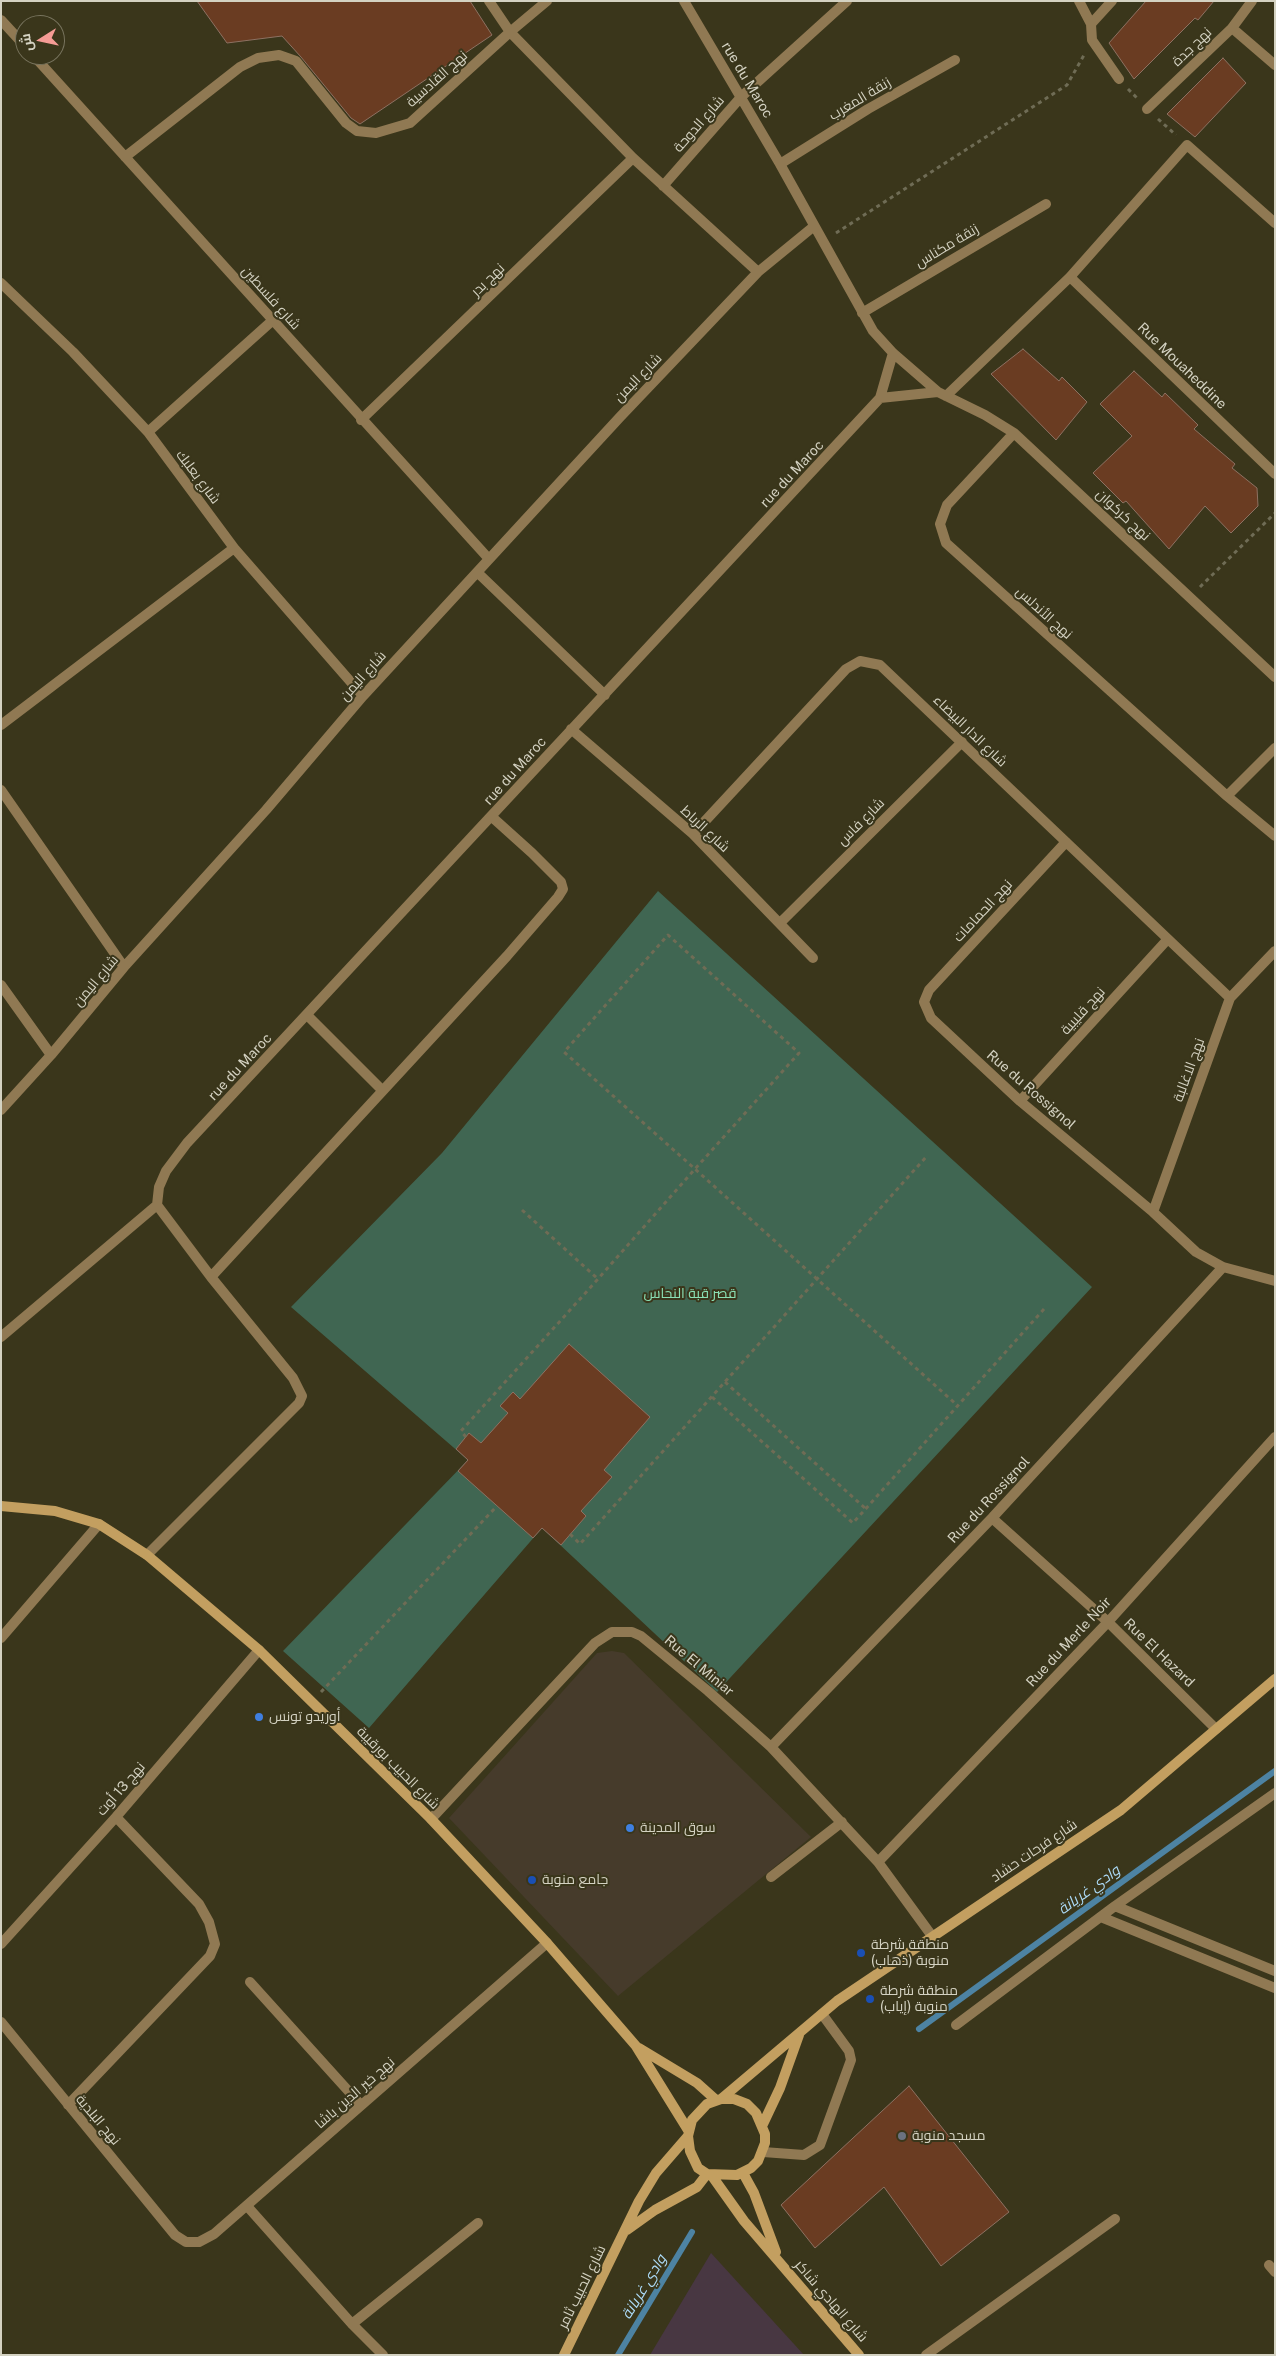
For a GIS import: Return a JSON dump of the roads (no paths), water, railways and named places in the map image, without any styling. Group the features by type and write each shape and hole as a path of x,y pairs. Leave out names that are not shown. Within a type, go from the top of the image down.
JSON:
{"street":[{"path":"489,1 510,32 633,158 758,272"},
{"name":"نهج القادسية","path":"126,157 240,66 258,58 279,55 296,61 346,123 357,131 376,133 410,123 547,1"},
{"name":"rue du Maroc","path":"684,1 780,164 873,331 893,353 942,394"},
{"name":"شارع الدوحة","path":"663,186 741,97 817,26 847,1"},
{"path":"1079,1 1091,24 1092,40 1120,79"},
{"path":"1091,24 1112,1"},
{"name":"نهج جدة","path":"1147,109 1232,28 1252,1"},
{"path":"1,20 15,35"},
{"path":"1232,28 1275,66"},
{"name":"زنقة المغرب","path":"780,164 868,109 955,60"},
{"name":"شارع فلسطين","path":"42,65 361,420 489,559"},
{"path":"880,398 942,394 1070,277 1187,145 1275,223"},
{"name":"نهج بدر","path":"361,420 633,158"},
{"name":"زنقة مكناس","path":"862,312 1046,204"},
{"name":"شارع اليمن","path":"1,1110 51,1055 124,967 266,810 363,696 626,410 758,272 814,227"},
{"name":"Rue Mouaheddine","path":"1070,277 1275,474"},
{"name":"شارع بعلبك","path":"1,283 73,352 148,432 234,548 363,696"},
{"path":"148,432 273,320"},
{"name":"rue du Maroc","path":"157,1205 161,1181 175,1157 880,398 893,353"},
{"name":"نهج كركوان","path":"942,394 1014,433 1275,677"},
{"name":"نهج الأندلس","path":"1014,433 947,505 940,524 946,543 1226,796"},
{"path":"1,725 234,548"},
{"path":"478,573 605,695"},
{"name":"شارع الدار البيضاء","path":"693,834 846,668 860,661 880,665 1230,998"},
{"name":"شارع الرباط","path":"571,729 693,834 813,958"},
{"name":"شارع فاس","path":"780,923 962,742"},
{"path":"1275,748 1226,796 1275,836"},
{"path":"1,790 124,967"},
{"path":"211,1277 507,956 563,889 561,882 492,817"},
{"name":"نهج الحمامات","path":"924,1002 929,990 1066,842"},
{"name":"نهج قليبية","path":"1020,1101 1167,940"},
{"name":"نهج الاغالبة","path":"1153,1212 1230,998 1275,951"},
{"path":"1,985 51,1055"},
{"name":"Rue du Rossignol","path":"924,1002 931,1018 1020,1101 1153,1212 1196,1252 1223,1267 1275,1281"},
{"path":"307,1015 382,1090"},
{"path":"1,1337 157,1205 211,1277 293,1378 302,1396 299,1403 147,1555"},
{"name":"Rue du Rossignol","path":"771,1748 992,1518 1223,1267"},
{"name":"Rue du Merle Noir","path":"878,1862 1108,1622 1275,1437"},
{"name":"شارع الحبيب بورقيبة","path":"1,1506 56,1511 99,1524 147,1555 259,1650 431,1820 547,1943 636,2046 688,2133"},
{"name":"Rue El Hazard","path":"992,1518 1108,1622 1216,1729"},
{"path":"1,1638 99,1524"},
{"name":"Rue El Miniar","path":"431,1820 595,1643 612,1632 622,1631 641,1636 708,1691 771,1748 878,1862 932,1936"},
{"name":"نهج 13 أوت","path":"1,1944 116,1817 259,1650"},
{"name":"شارع فرحات حشاد","path":"719,2100 799,2035 837,2001 1121,1810 1275,1679"},
{"path":"956,2025 1115,1906 1275,1793"},
{"path":"68,2105 210,1956 215,1944 209,1922 199,1904 116,1817"},
{"path":"771,1877 842,1822"},
{"path":"1115,1906 1275,1971"},
{"path":"1101,1917 1275,1988"},
{"name":"نهج خير الدين باشا","path":"175,2235 186,2242 198,2242 208,2238 547,1943"},
{"path":"250,1982 361,2106"},
{"path":"763,2152 804,2155 820,2145 851,2060 849,2051 822,2014"},
{"name":"نهج البلدية","path":"3,2029 175,2235"},
{"name":"شارع فرحات حشاد","path":"763,2124 780,2088 799,2035"},
{"name":"شارع الحبيب بورقيبة","path":"636,2046 697,2083 719,2100"},
{"path":"734,2099 747,2104 763,2124 765,2134 763,2152 758,2161 743,2173 725,2176 710,2175 698,2168 692,2158 688,2133 698,2111 719,2100 734,2099"},
{"name":"شارع الحبيب ثامر","path":"564,2355 639,2201 656,2173 688,2133"},
{"name":"شارع الهادي شاكر","path":"743,2173 754,2193 782,2264"},
{"path":"626,2231 655,2210 697,2187 710,2175"},
{"name":"شارع الهادي شاكر","path":"710,2175 741,2216 859,2355"},
{"path":"247,2206 352,2324 383,2355"},
{"path":"926,2355 1115,2219"},
{"path":"352,2324 478,2223"}],"waterway":[{"name":"وادي غريانة","path":"919,2029 1275,1771"},
{"name":"وادي غريانة","path":"618,2355 692,2232"}],"place":[{"name":"أوريدو تونس","path":"259,1717"},
{"name":"سوق المدينة","path":"630,1828"},
{"name":"جامع منوبة","path":"532,1880"},
{"name":"منطقة شرطة منوبة (ذهاب)","path":"861,1953"},
{"name":"منطقة شرطة منوبة (إياب)","path":"870,1999"},
{"name":"مسجد منوبة","path":"902,2136"}],"park label":[{"name":"قصر قبة النحاس","path":"690,1294"}]}
